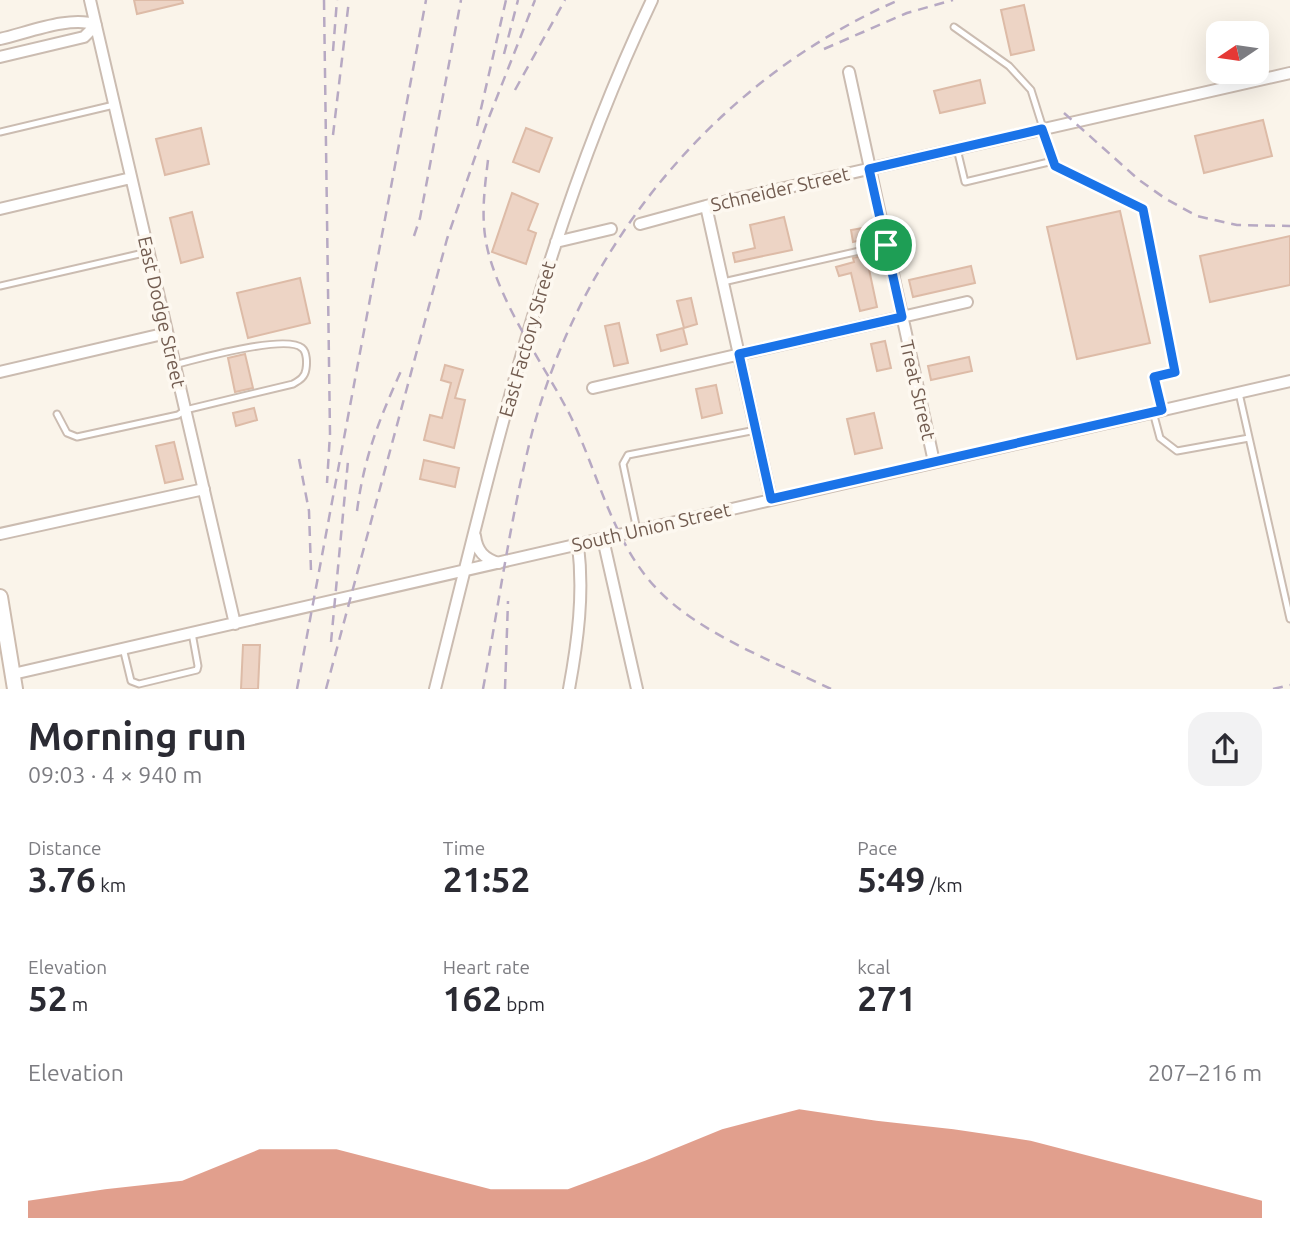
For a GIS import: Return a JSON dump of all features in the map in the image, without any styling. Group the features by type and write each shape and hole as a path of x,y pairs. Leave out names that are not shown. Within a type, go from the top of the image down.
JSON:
{"main road":[{"path":"0,597 14,682"}],"street":[{"name":"East Dodge Street","path":"90,0 235,624"},
{"name":"East Factory Street","path":"435,689 526,335 602,114 652,0"},
{"path":"0,39 73,22 96,25 84,37 0,57"},
{"name":"Treat Street","path":"849,72 934,462"},
{"name":"Schneider Street","path":"640,224 706,206 1290,73"},
{"path":"0,209 131,178"},
{"path":"706,206 771,499"},
{"path":"556,242 611,229"},
{"path":"593,388 967,302"},
{"path":"0,372 167,333"},
{"name":"South Union Street","path":"14,682 123,648 1290,382"},
{"path":"0,534 204,489"},
{"path":"475,531 481,554 499,563"},
{"path":"603,539 637,689"},
{"path":"569,689 582,600 578,545"}],"lane":[{"path":"954,27 1009,66 1031,90 1055,166 1143,209 1175,372 1154,377 1160,438 1177,451 1249,438"},
{"path":"0,132 114,105"},
{"path":"957,149 965,182 1053,161"},
{"path":"723,282 886,245"},
{"path":"0,286 148,251"},
{"path":"57,414 67,433 83,438 293,384 302,378 306,370 306,355 302,348 290,343 271,344 174,365"},
{"path":"1239,393 1290,619"},
{"path":"637,530 623,464 628,455 756,430"},
{"path":"123,648 134,684 193,672 198,666 192,633"}],"building":[{"path":"134,0 182,0 183,3 137,14"},
{"path":"1024,5 1034,50 1011,55 1001,10"},
{"path":"980,80 985,103 940,113 934,91"},
{"path":"1263,120 1272,156 1204,173 1195,136"},
{"path":"201,128 209,164 165,175 156,139"},
{"path":"526,128 552,138 539,172 513,162"},
{"path":"512,193 538,204 528,230 536,233 526,264 492,252"},
{"path":"1120,211 1150,343 1077,359 1047,227"},
{"path":"192,212 203,257 181,263 170,218"},
{"path":"784,217 792,250 735,262 733,253 755,248 750,225"},
{"path":"863,228 865,239 853,242 851,230"},
{"path":"1290,236 1290,285 1210,302 1200,256"},
{"path":"866,255 877,307 860,311 851,273 839,276 836,267"},
{"path":"971,266 975,283 913,297 909,280"},
{"path":"300,278 310,323 248,338 237,293"},
{"path":"691,298 697,324 684,328 677,301"},
{"path":"619,323 628,363 614,366 605,326"},
{"path":"683,328 687,344 661,351 657,335"},
{"path":"885,341 891,368 877,371 871,344"},
{"path":"245,354 253,388 235,392 228,358"},
{"path":"969,357 972,371 931,380 928,366"},
{"path":"445,365 463,370 455,398 465,400 454,448 424,440 430,415 442,418 451,383 441,380"},
{"path":"716,385 722,413 702,418 696,389"},
{"path":"254,408 257,420 236,426 233,413"},
{"path":"874,413 882,448 855,454 847,419"},
{"path":"174,442 183,479 165,483 156,446"},
{"path":"424,460 459,468 455,487 420,479"},
{"path":"243,645 260,645 258,689 241,689"}],"railway":[{"path":"324,0 330,434 327,483"},
{"path":"333,51 337,0"},
{"path":"333,135 349,0"},
{"path":"297,689 426,0"},
{"path":"414,236 420,218 461,0"},
{"path":"477,126 506,0"},
{"path":"504,54 518,0"},
{"path":"326,689 447,239 486,125 535,0"},
{"path":"515,90 565,0"},
{"path":"483,689 512,526 533,429 556,360 586,294 624,231 668,173 718,120 773,74 834,33 899,0"},
{"path":"824,49 907,13 953,0"},
{"path":"1064,113 1139,180 1197,216 1237,225 1290,226"},
{"path":"488,160 484,220 486,243 496,276 515,317 570,415 628,550 657,589 694,620 739,646 831,689"},
{"path":"357,511 373,439 401,371"},
{"path":"299,459 309,511 311,571"},
{"path":"331,642 348,461"},
{"path":"505,689 508,601"},
{"path":"1273,689 1290,685"}],"route":[{"path":"1042,129 1055,166 1143,209 1175,372 1154,377 1162,410 771,499 739,354 902,317 886,245 869,169 1042,129"}]}
